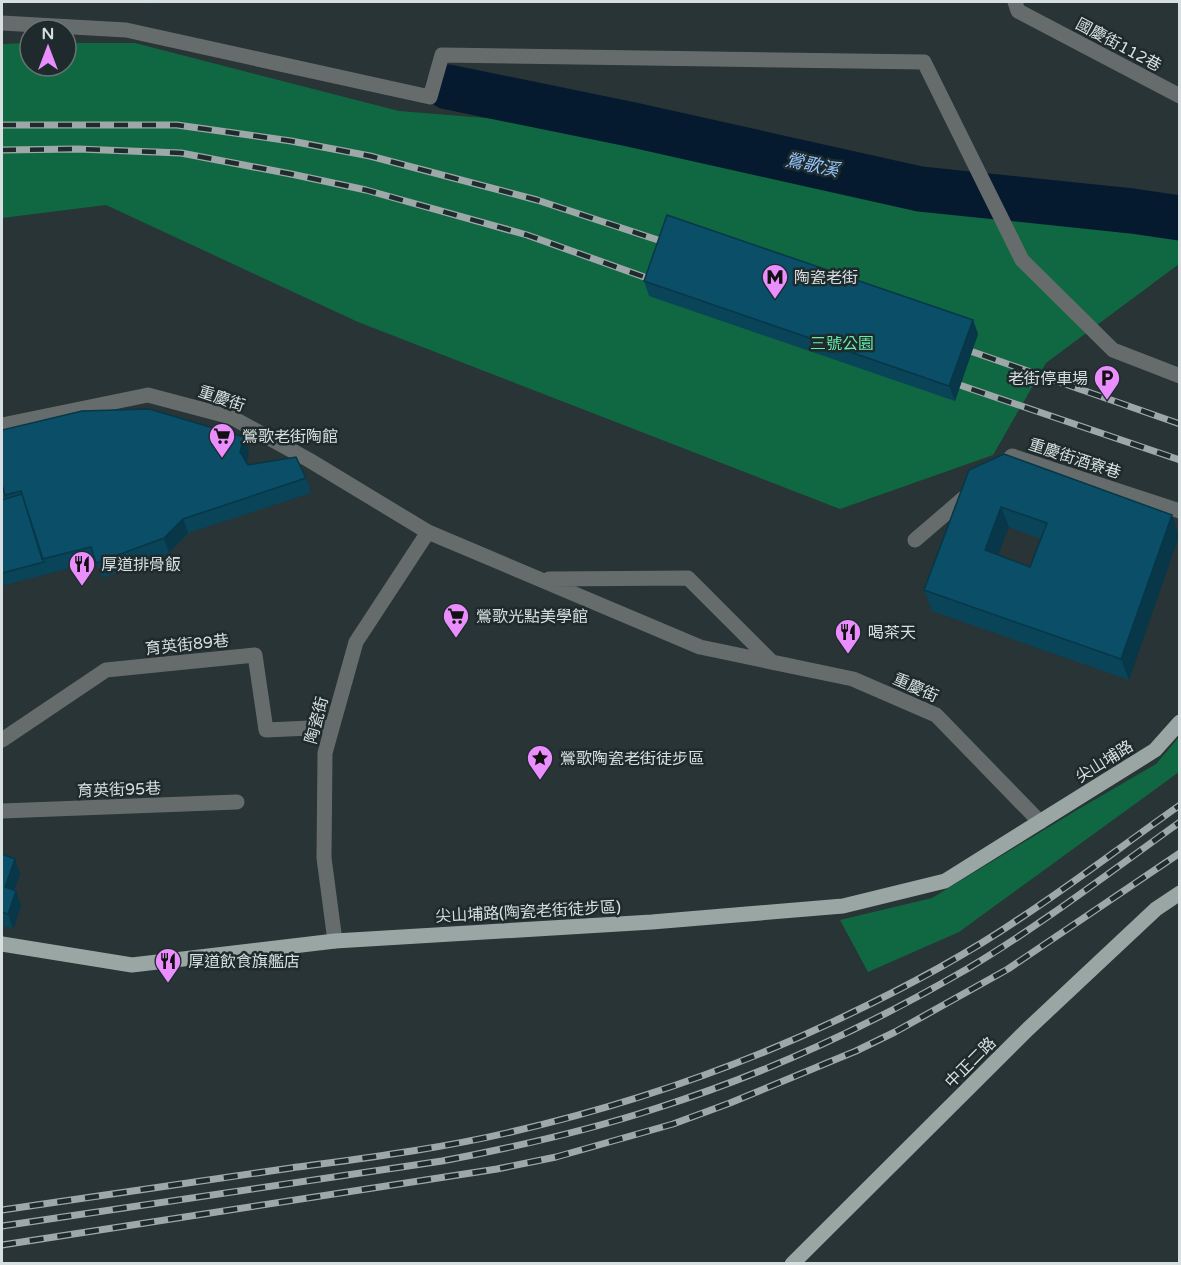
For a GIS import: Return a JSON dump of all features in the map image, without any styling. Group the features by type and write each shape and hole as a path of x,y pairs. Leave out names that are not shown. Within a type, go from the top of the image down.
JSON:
{"main road":[{"name":"尖山埔路","path":"1040,822 1155,750 1179,722"},
{"name":"尖山埔路(陶瓷老街徒步區)","path":"2,944 132,965 335,941 652,922 843,906 945,881 1040,822"},
{"name":"中正二路","path":"792,1263 1028,1029 1156,909 1179,893"}],"street":[{"name":"國慶街112巷","path":"1015,2 1018,11 1179,96"},
{"path":"2,23 126,30 430,97 442,55 924,62 1022,260 1113,350 1179,376"},
{"name":"重慶街","path":"2,425 148,395 231,417 309,460 428,532 700,647 853,679 936,715 1040,822"},
{"name":"重慶街酒寮巷","path":"915,540 1012,456 1179,511"},
{"name":"陶瓷街","path":"335,941 324,858 325,753 356,642 428,532"},
{"name":"重慶街","path":"542,579 688,578 772,662"},
{"name":"育英街89巷","path":"2,740 106,670 255,655 266,730 332,727"},
{"name":"育英街95巷","path":"2,811 237,802"}],"green space":[{"name":"三號公園","path":"18,43 18,78 78,78 78,43 135,43 399,111 534,122 966,210 1179,233 1179,264 1046,363 993,455 840,509 358,322 106,205 2,218 2,44"},
{"path":"1179,737 1179,772 959,932 868,972 840,920 932,898 1156,764"}],"building":[{"path":"667,215 973,320 949,386 644,281"},
{"path":"149,409 244,437 240,452 248,465 296,457 306,478 183,519 164,538 96,563 91,547 42,559 21,491 5,495 2,484 2,430 82,411"},
{"path":"1004,454 1172,515 1121,659 924,590 969,470","holes":["1001,507 1047,523 1030,567 985,550"]},
{"path":"2,484 6,499 2,500"},
{"path":"22,494 44,562 2,573 2,500"},
{"path":"2,854 15,859 5,887 16,891 8,914 2,912"}],"waterway":[{"name":"鶯歌溪","path":"448,87 629,124 920,189 1180,218"}],"railway":[{"path":"2,125 177,125 291,141 370,156 537,200 673,245"},
{"path":"2,150 78,149 181,153 291,174 366,190 527,235 661,283"},
{"path":"956,346 1180,424"},
{"path":"945,380 1180,460"},
{"path":"2,1210 374,1157 456,1143 553,1122 679,1084 801,1036 932,972 998,933 1180,805"},
{"path":"2,1226 442,1161 577,1131 697,1095 816,1047 930,990 1022,934 1180,822"},
{"path":"2,1245 497,1169 556,1157 673,1124 856,1051 895,1032 1008,969 1180,853"}],"place":[{"name":"陶瓷老街","path":"775,300"},
{"name":"老街停車場","path":"1107,401"},
{"name":"鶯歌老街陶館","path":"222,459"},
{"name":"厚道排骨飯","path":"82,587"},
{"name":"鶯歌光點美學館","path":"456,639"},
{"name":"喝茶天","path":"848,655"},
{"name":"鶯歌陶瓷老街徒步區","path":"540,781"},
{"name":"厚道飲食旗艦店","path":"168,984"}]}
